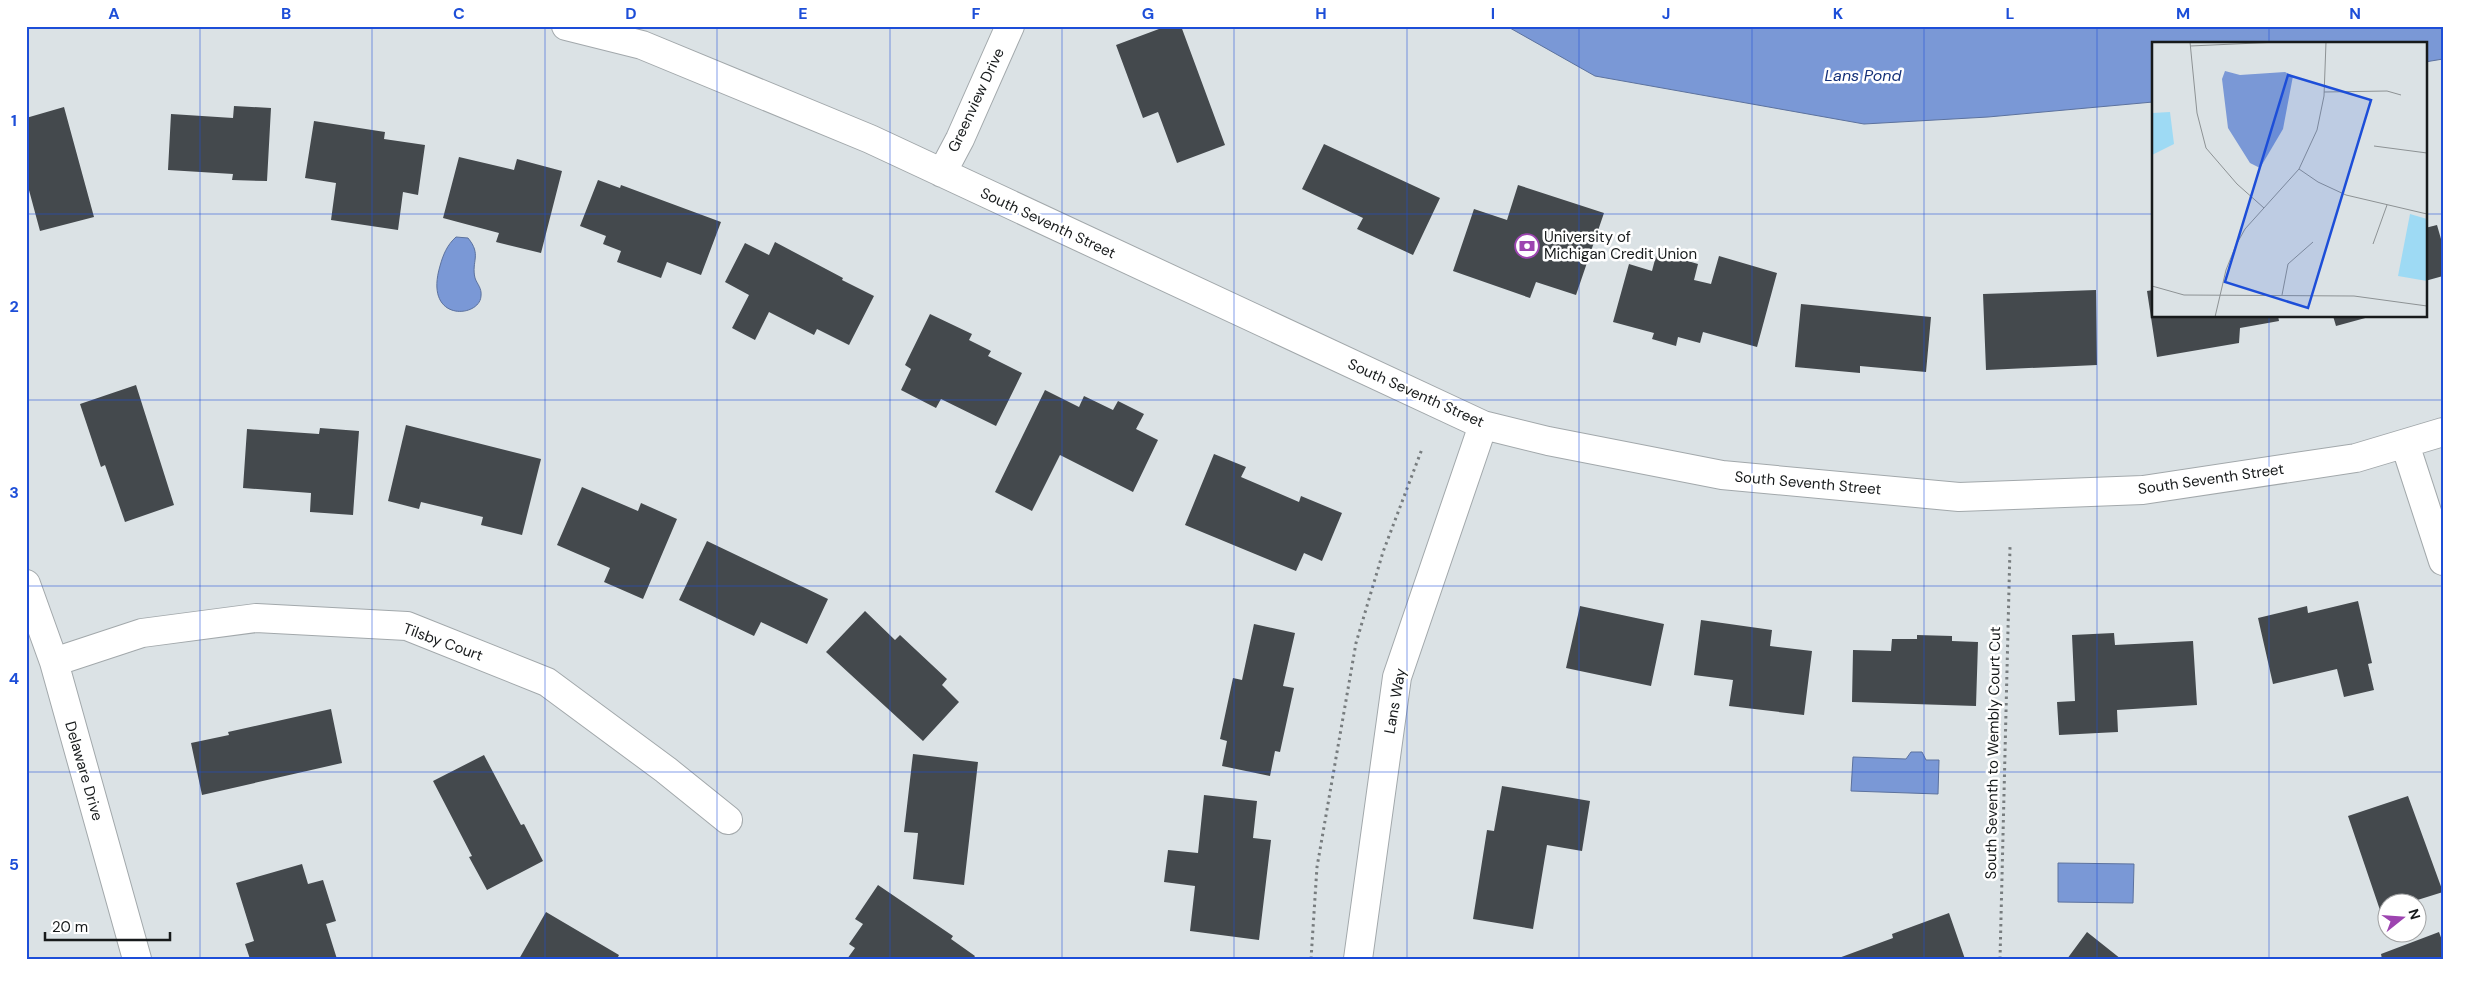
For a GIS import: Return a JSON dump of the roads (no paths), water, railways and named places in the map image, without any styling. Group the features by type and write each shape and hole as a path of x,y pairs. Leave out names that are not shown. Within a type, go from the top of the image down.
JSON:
{"street":[{"name":"South Seventh Street","path":"566,26 642,45 870,139 1483,425 1548,442 1722,475 1959,497 2143,490 2356,458 2443,432"},
{"name":"Greenview Drive","path":"942,173 960,139 1010,26"},
{"name":"Lans Way","path":"1358,959 1397,677 1483,425"},
{"path":"2405,444 2443,562"},
{"name":"Delaware Drive","path":"26,584 54,662 138,959"},
{"name":"Tilsby Court","path":"54,662 142,633 256,618 407,626 546,682 666,770 728,820"}],"water":[{"name":"Lans Pond","path":"1500,26 2443,26 2443,59 2426,62 2426,42 2152,42 2152,102 1988,117 1864,124 1595,76 1510,28"},
{"path":"456,237 468,238 472,244 475,254 475,278 481,293 478,303 472,309 463,311 454,311 445,306 439,298 437,285 444,254"},
{"path":"1911,752 1922,752 1926,760 1939,760 1938,794 1851,791 1853,757 1906,759"},
{"path":"2058,863 2134,864 2133,903 2058,902"}],"place":[{"name":"University of Michigan Credit Union","path":"1527,246"}]}
